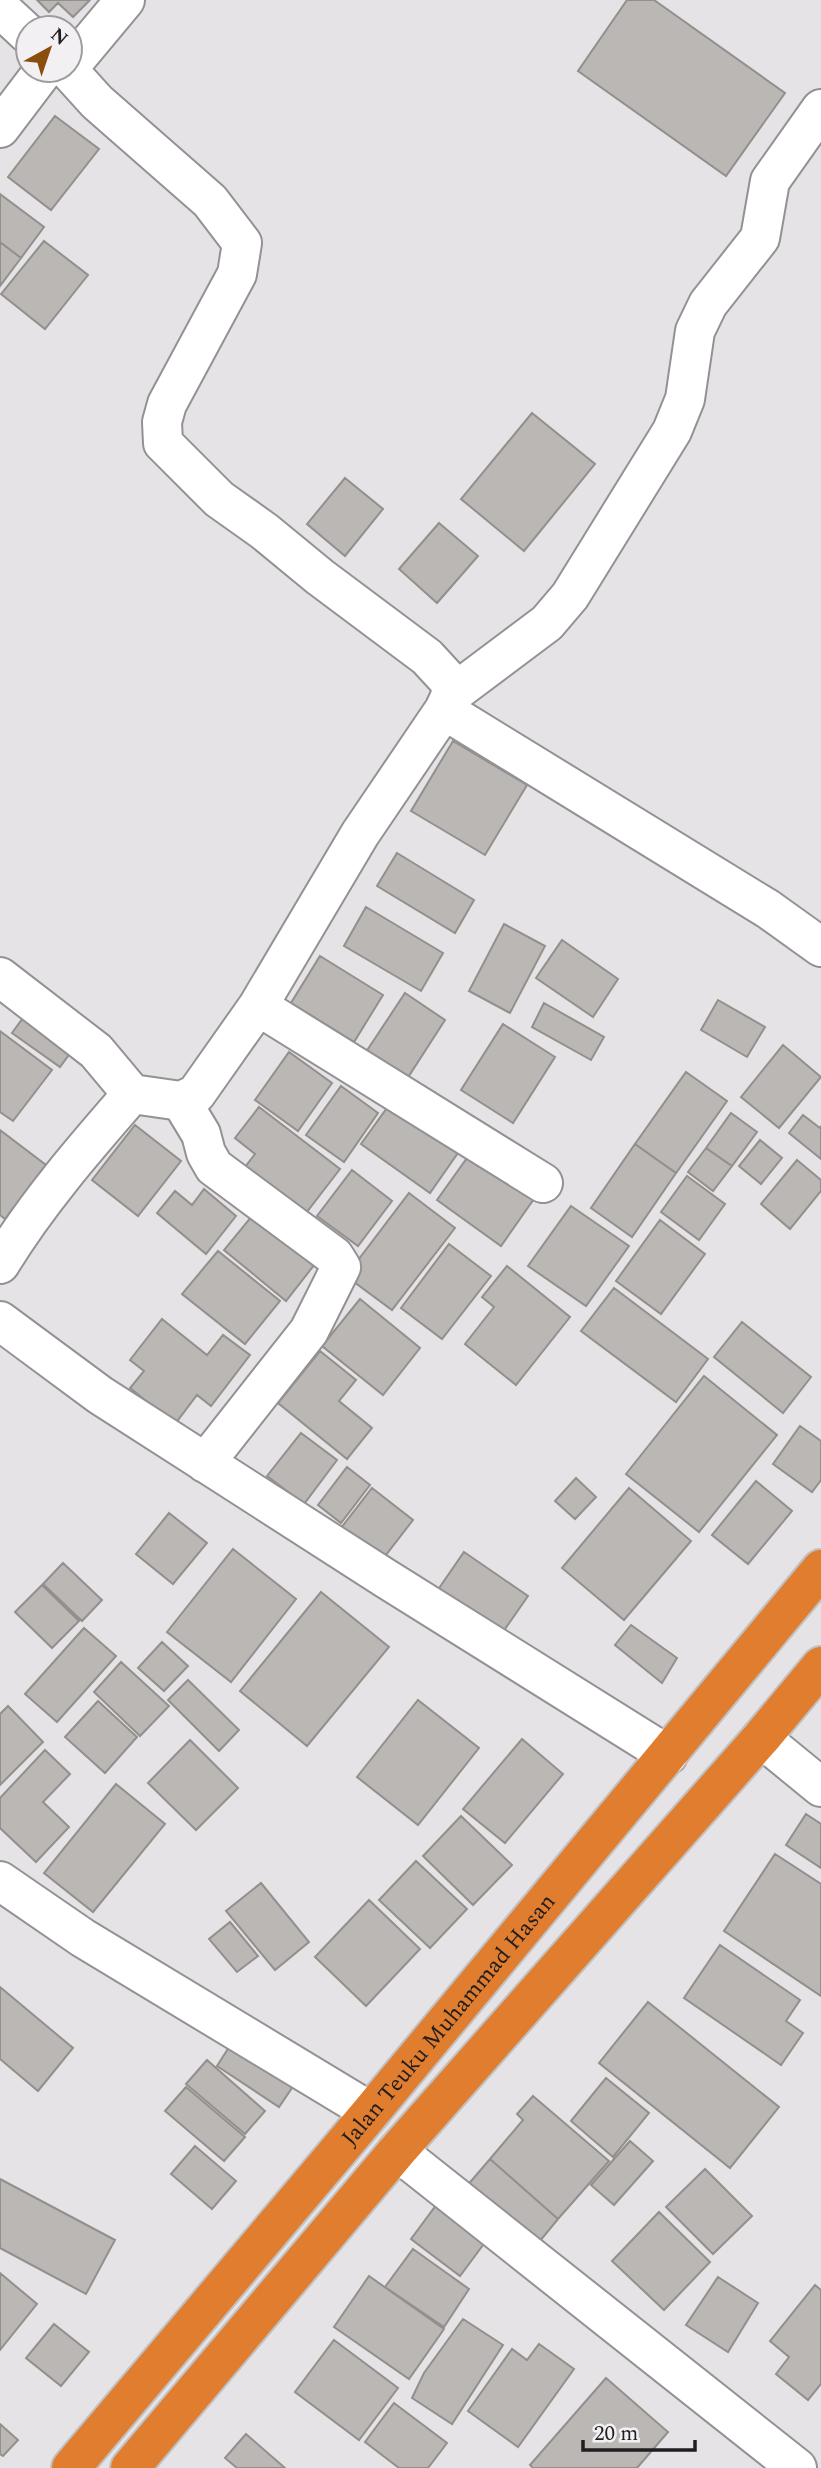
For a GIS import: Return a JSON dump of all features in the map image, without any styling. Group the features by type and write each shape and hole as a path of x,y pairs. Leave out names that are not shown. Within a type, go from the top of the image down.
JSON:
{"highway":[{"name":"Jalan Teuku Muhammad Hasan","path":"71,2468 371,2112 821,1569"},
{"name":"Jalan Teuku Muhammad Hasan","path":"130,2468 397,2151 761,1738 821,1666"},
{"path":"157,2366 187,2398"}],"street":[{"path":"84,50 125,0"},
{"path":"0,8 14,21"},
{"path":"0,128 33,84"},
{"path":"82,84 97,102 211,201 242,243 237,274 167,404 162,422 163,443 219,499 427,657 450,682 447,702"},
{"path":"0,977 96,1051 132,1094 181,1101 196,1094 258,1006 360,834 447,702 547,623 570,596 672,431 685,399 695,331 708,304 760,238 770,181 821,109"},
{"path":"447,702 768,909 821,947"},
{"path":"258,1006 543,1183"},
{"path":"0,1264 84,1148 132,1094"},
{"path":"181,1101 201,1134 206,1153 215,1167 334,1256 341,1267 309,1331 205,1463"},
{"path":"0,1321 100,1395 668,1755"},
{"path":"761,1738 821,1787"},
{"path":"0,1881 83,1938 371,2112"},
{"path":"397,2151 785,2464"}],"building":[{"path":"37,0 90,0 76,14 70,14 58,3 49,12"},
{"path":"627,0 654,0 785,93 726,176 578,71"},
{"path":"55,116 99,149 51,210 8,177"},
{"path":"0,194 44,227 21,258 0,242"},
{"path":"44,241 88,275 45,329 1,294"},
{"path":"0,242 21,258 0,286"},
{"path":"532,413 595,464 524,551 461,499"},
{"path":"345,478 383,509 345,556 307,524"},
{"path":"439,523 478,556 437,603 399,569"},
{"path":"453,741 527,785 485,855 411,811"},
{"path":"397,853 474,900 455,933 377,886"},
{"path":"366,907 443,953 421,991 344,946"},
{"path":"504,924 545,946 510,1013 469,991"},
{"path":"562,940 618,979 593,1017 536,978"},
{"path":"320,956 383,995 354,1042 291,1003"},
{"path":"405,993 445,1020 405,1082 364,1055"},
{"path":"718,1000 765,1027 747,1057 701,1030"},
{"path":"544,1003 604,1037 591,1060 532,1027"},
{"path":"28,1011 76,1045 60,1067 12,1033"},
{"path":"503,1024 555,1057 513,1123 461,1090"},
{"path":"0,1031 52,1070 13,1121 0,1112"},
{"path":"783,1045 821,1077 779,1128 741,1097"},
{"path":"289,1052 332,1083 298,1131 255,1100"},
{"path":"686,1072 727,1101 676,1173 635,1144"},
{"path":"341,1086 378,1113 344,1162 306,1135"},
{"path":"392,1101 460,1150 430,1193 361,1144"},
{"path":"259,1107 340,1169 306,1213 245,1167 255,1154 235,1138"},
{"path":"731,1113 757,1132 732,1166 706,1148"},
{"path":"803,1115 820,1128 821,1126 821,1159 789,1133"},
{"path":"135,1125 181,1161 138,1216 92,1180"},
{"path":"0,1130 46,1165 5,1219 0,1215"},
{"path":"760,1140 782,1158 761,1184 739,1166"},
{"path":"635,1144 676,1173 632,1237 591,1208"},
{"path":"706,1148 732,1166 713,1191 688,1172"},
{"path":"472,1151 536,1196 501,1246 437,1200"},
{"path":"797,1160 821,1180 821,1191 790,1229 761,1204"},
{"path":"352,1170 392,1201 358,1246 317,1216"},
{"path":"687,1176 725,1204 699,1240 661,1212"},
{"path":"204,1189 236,1216 206,1254 157,1213 175,1191 192,1205"},
{"path":"409,1193 455,1228 392,1310 346,1276"},
{"path":"261,1205 322,1255 286,1301 224,1250"},
{"path":"571,1206 629,1246 586,1306 528,1266"},
{"path":"660,1220 705,1254 661,1314 616,1281"},
{"path":"449,1244 491,1276 442,1339 401,1308"},
{"path":"218,1251 280,1301 245,1344 182,1294"},
{"path":"507,1266 570,1317 516,1385 465,1344 494,1307 482,1297"},
{"path":"614,1288 708,1359 676,1402 581,1331"},
{"path":"360,1299 420,1348 383,1395 322,1346"},
{"path":"162,1319 207,1355 223,1335 250,1355 211,1406 197,1395 175,1424 130,1388 144,1371 130,1360"},
{"path":"742,1322 811,1377 783,1413 714,1357"},
{"path":"320,1351 356,1380 339,1401 372,1428 347,1459 278,1403"},
{"path":"704,1376 777,1435 699,1532 626,1474"},
{"path":"800,1426 821,1441 821,1480 812,1492 773,1464"},
{"path":"301,1433 337,1460 304,1504 267,1476"},
{"path":"347,1467 370,1485 341,1523 318,1505"},
{"path":"576,1478 596,1497 575,1519 555,1501"},
{"path":"756,1481 792,1511 748,1564 712,1535"},
{"path":"372,1488 413,1520 382,1560 341,1528"},
{"path":"629,1488 691,1541 624,1620 562,1568"},
{"path":"169,1513 207,1543 173,1584 136,1554"},
{"path":"233,1549 296,1599 231,1682 167,1632"},
{"path":"464,1552 528,1596 498,1639 435,1594"},
{"path":"63,1563 102,1600 82,1621 43,1584"},
{"path":"42,1585 79,1621 52,1648 15,1612"},
{"path":"321,1592 389,1647 307,1746 240,1691"},
{"path":"631,1625 677,1658 662,1683 615,1645"},
{"path":"84,1628 116,1656 57,1722 25,1694"},
{"path":"162,1642 188,1666 164,1691 138,1668"},
{"path":"121,1662 169,1706 140,1736 94,1692"},
{"path":"188,1680 239,1730 219,1751 168,1700"},
{"path":"418,1700 479,1748 418,1825 357,1777"},
{"path":"98,1701 137,1737 105,1773 65,1737"},
{"path":"8,1706 43,1742 0,1785 0,1714"},
{"path":"522,1739 563,1774 505,1843 463,1809"},
{"path":"190,1740 238,1788 196,1830 148,1783"},
{"path":"45,1750 70,1774 43,1802 69,1827 36,1862 0,1828 0,1798"},
{"path":"116,1784 165,1824 93,1912 44,1873"},
{"path":"806,1814 821,1824 821,1868 786,1845"},
{"path":"461,1816 512,1865 473,1905 423,1856"},
{"path":"775,1854 821,1884 821,1996 724,1931"},
{"path":"416,1861 467,1909 430,1948 379,1900"},
{"path":"261,1883 309,1942 275,1970 226,1911"},
{"path":"369,1900 420,1949 366,2006 315,1957"},
{"path":"230,1922 258,1956 237,1972 209,1939"},
{"path":"720,1945 800,2000 786,2021 803,2033 781,2065 684,1998"},
{"path":"0,1987 73,2048 38,2091 0,2059"},
{"path":"648,2002 779,2107 730,2168 599,2063"},
{"path":"233,2041 296,2082 279,2107 217,2066"},
{"path":"207,2060 265,2111 245,2134 186,2084"},
{"path":"606,2078 649,2113 613,2157 571,2121"},
{"path":"186,2087 245,2137 224,2161 165,2111"},
{"path":"533,2096 609,2161 558,2219 490,2159 523,2120 517,2114"},
{"path":"630,2141 653,2161 614,2205 591,2185"},
{"path":"195,2146 236,2181 212,2209 171,2174"},
{"path":"490,2159 558,2219 535,2247 466,2187"},
{"path":"705,2169 752,2216 713,2254 666,2207"},
{"path":"0,2179 115,2240 86,2294 0,2248"},
{"path":"437,2204 486,2241 460,2276 411,2239"},
{"path":"659,2212 710,2262 664,2310 612,2261"},
{"path":"413,2249 469,2289 444,2327 385,2287"},
{"path":"0,2273 37,2304 0,2350"},
{"path":"369,2276 444,2329 409,2379 334,2327"},
{"path":"718,2277 758,2303 728,2352 686,2325"},
{"path":"815,2285 821,2290 821,2384 808,2400 776,2374 789,2357 770,2341"},
{"path":"463,2319 503,2345 452,2424 412,2398 424,2373"},
{"path":"54,2324 89,2352 61,2386 26,2358"},
{"path":"334,2340 398,2388 359,2440 295,2392"},
{"path":"539,2344 574,2369 518,2447 468,2411 512,2349 527,2360"},
{"path":"606,2378 668,2432 637,2468 533,2468 530,2465"},
{"path":"394,2403 447,2443 428,2468 399,2468 365,2442"},
{"path":"0,2424 18,2440 3,2456 0,2454"},
{"path":"246,2434 285,2468 237,2468 225,2458"}]}
